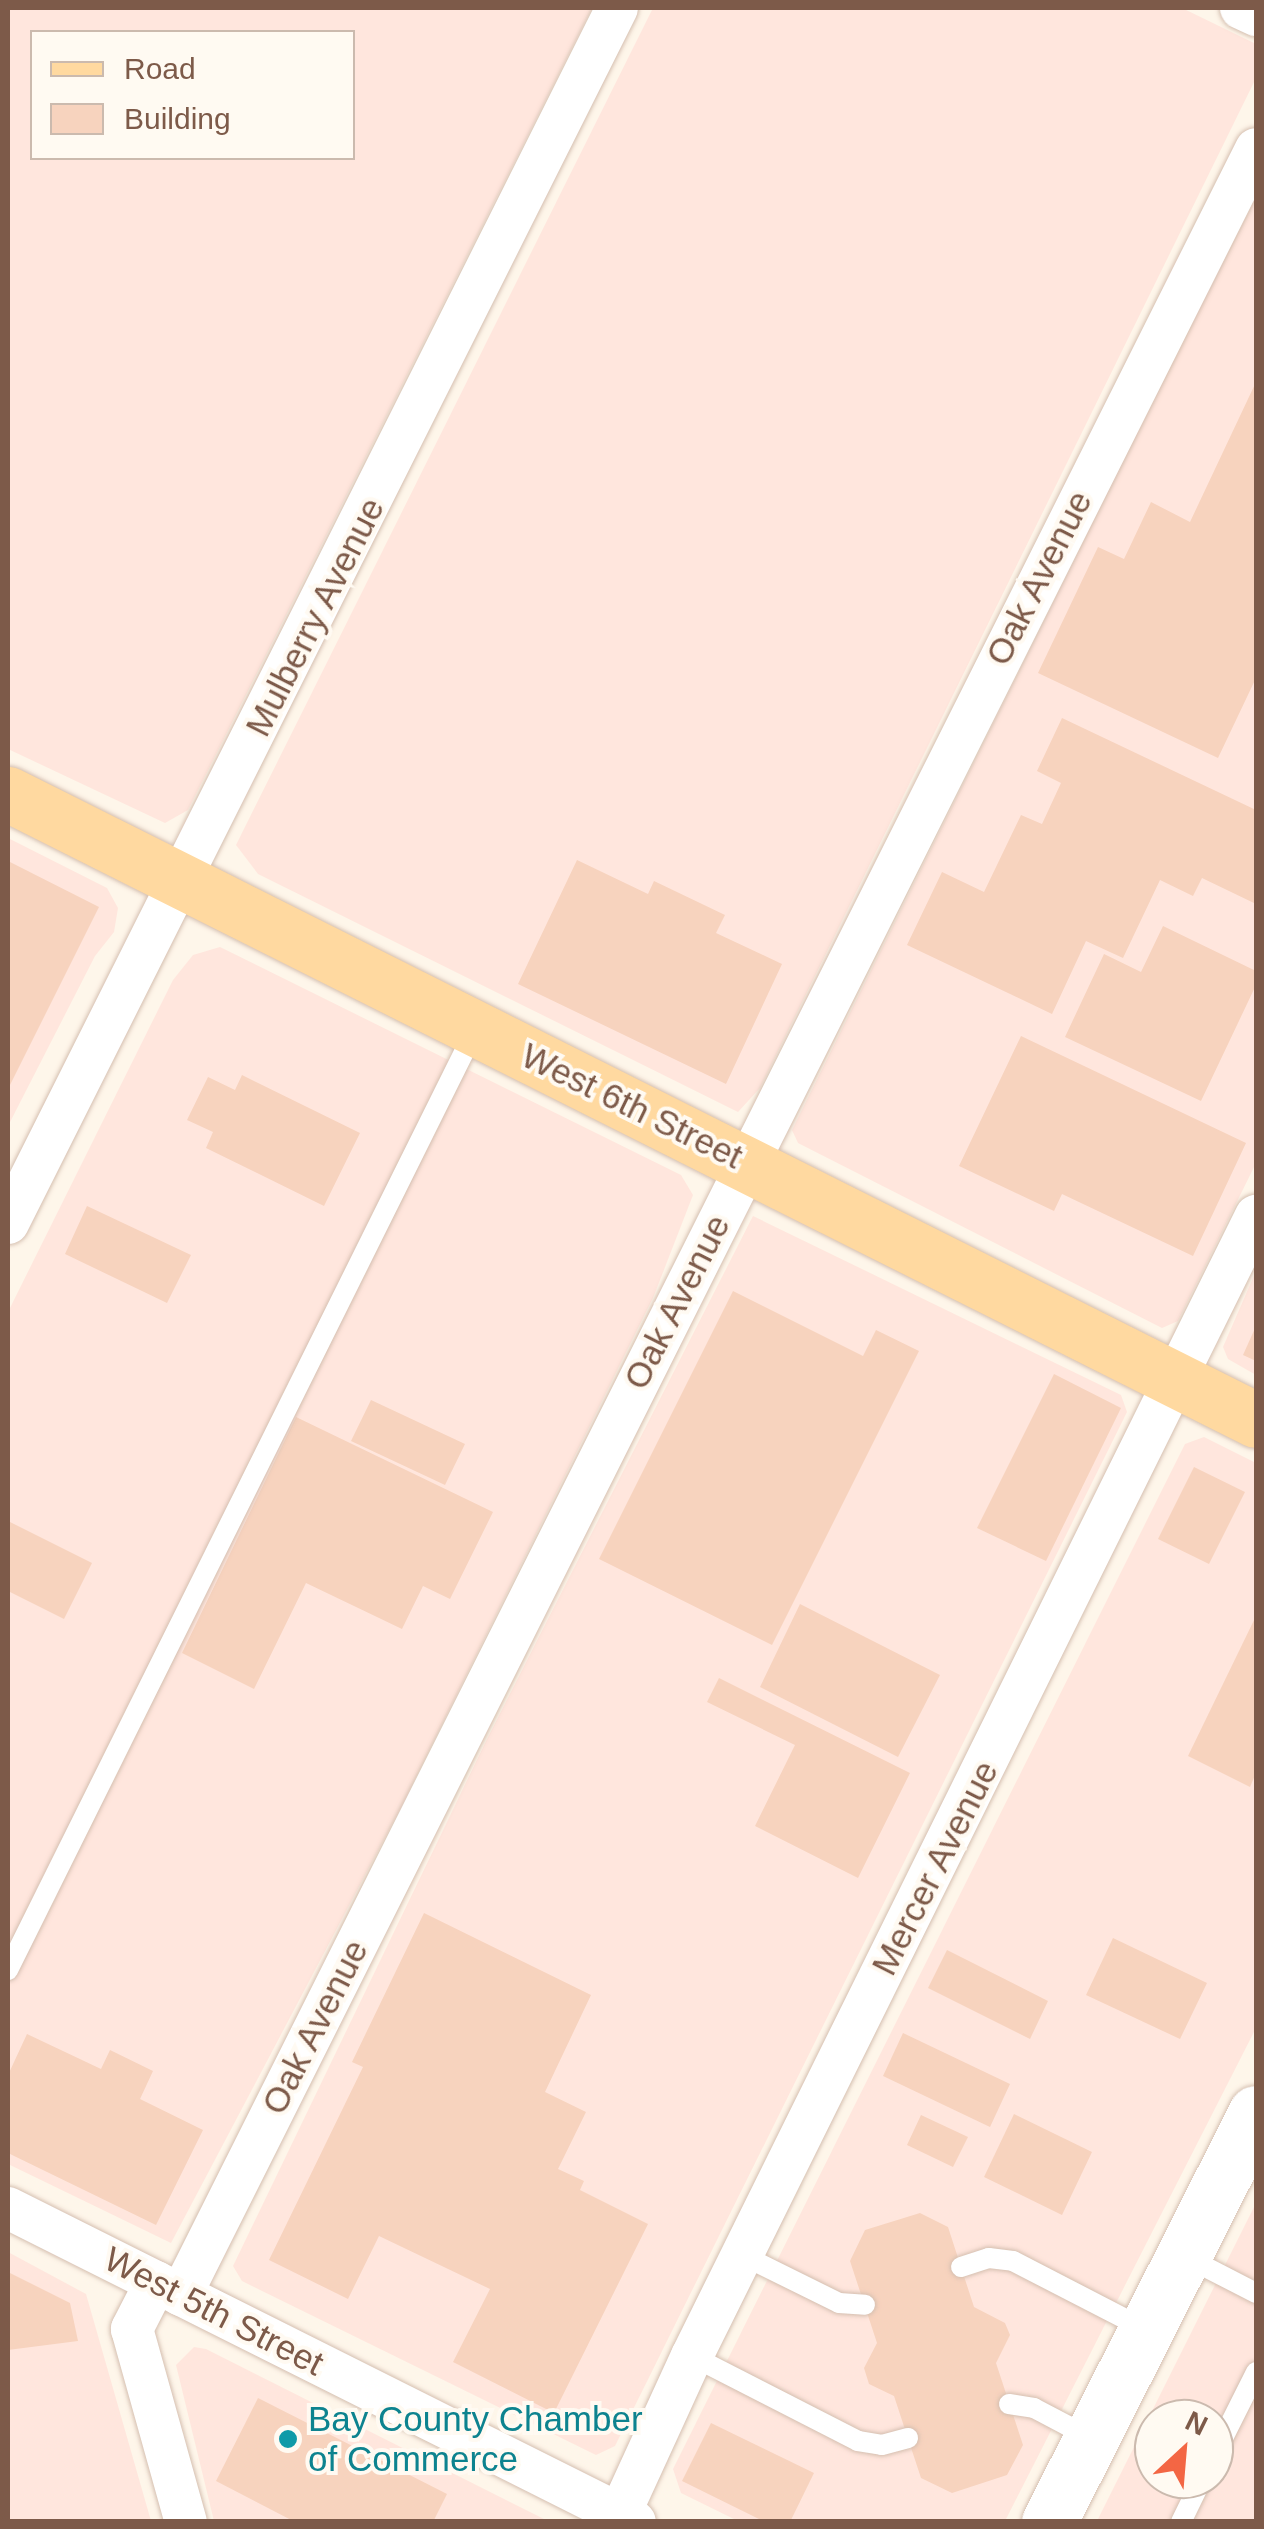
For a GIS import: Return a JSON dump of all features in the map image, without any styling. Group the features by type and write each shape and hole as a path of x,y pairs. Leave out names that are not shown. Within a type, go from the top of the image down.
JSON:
{"main road":[{"name":"West 6th Street","path":"8,794 1256,1420"}],"street":[{"name":"Mulberry Avenue","path":"8,1223 617,8"},
{"path":"1242,8 1256,15"},
{"name":"Oak Avenue","path":"186,2522 132,2329 168,2289 746,1162 1256,149"},
{"name":"Mercer Avenue","path":"623,2519 692,2356 1256,1216"},
{"path":"1049,2522 1184,2256 1250,2145"},
{"name":"West 5th Street","path":"8,2208 623,2519"}],"lane":[{"path":"8,1970 476,1028"},
{"path":"742,2255 839,2303 865,2305"},
{"path":"1184,2256 1256,2292"},
{"path":"961,2268 989,2258 1012,2260 1146,2330"},
{"path":"692,2356 858,2441 882,2445 908,2438"},
{"path":"1234,2416 1256,2372"},
{"path":"1009,2404 1034,2408 1090,2438"},
{"path":"1181,2522 1192,2499"}],"shaded area":[{"path":"8,8 592,8 188,810 165,823 8,749"},
{"path":"653,8 1182,8 1256,44 1256,78 760,1088 738,1112 258,874 236,845"},
{"path":"1256,192 1256,1163 1178,1321 1162,1328 798,1143 792,1130"},
{"path":"8,838 107,888 118,908 114,932 95,956 8,1126"},
{"path":"220,947 681,1175 693,1195 653,1298 400,1809 171,2243 8,2164 8,1312 173,980 193,955"},
{"path":"753,1216 1121,1395 1127,1412 615,2446 596,2455 242,2281 233,2266 487,1739"},
{"path":"1256,1271 1256,1375 1228,1359 1223,1347"},
{"path":"1204,1437 1256,1463 1256,2028 1005,2521 738,2521 681,2493 673,2469 1185,1444"},
{"path":"1256,2203 1256,2521 1097,2521 1134,2447 1134,2499 1234,2499 1234,2399 1158,2399"},
{"path":"8,2252 86,2294 151,2521 8,2521"},
{"path":"194,2347 206,2349 548,2521 214,2521 176,2365"}],"building":[{"path":"1256,382 1256,678 1218,758 1038,673 1098,547 1124,559 1151,502 1190,522"},
{"path":"1062,718 1256,810 1256,904 1202,878 1193,896 1160,880 1123,958 1086,941 1052,1014 907,945 942,872 984,892 1021,815 1042,824 1061,783 1037,771"},
{"path":"577,860 648,894 654,881 725,915 716,933 782,964 726,1084 518,984"},
{"path":"8,861 99,907 8,1089"},
{"path":"1163,926 1256,971 1256,985 1201,1101 1065,1037 1104,954 1141,972"},
{"path":"1021,1036 1246,1143 1193,1256 1062,1194 1054,1211 959,1166"},
{"path":"242,1075 360,1133 324,1206 206,1148 213,1132 187,1120 208,1077 235,1090"},
{"path":"87,1206 191,1255 167,1303 65,1254"},
{"path":"733,1291 863,1356 876,1330 919,1351 772,1645 599,1559"},
{"path":"1256,1326 1256,1361 1243,1355"},
{"path":"1054,1374 1121,1408 1046,1561 977,1528"},
{"path":"371,1400 465,1444 445,1485 351,1441"},
{"path":"296,1417 493,1512 450,1599 423,1586 402,1629 306,1583 254,1689 182,1653"},
{"path":"1194,1467 1245,1492 1209,1564 1158,1539"},
{"path":"8,1521 92,1563 64,1619 8,1591"},
{"path":"800,1604 940,1675 898,1757 760,1687"},
{"path":"1256,1616 1256,1773 1250,1787 1188,1756"},
{"path":"719,1678 910,1773 858,1878 755,1826 795,1745 707,1702"},
{"path":"424,1913 591,1995 545,2092 586,2112 558,2169 584,2181 580,2190 648,2224 554,2413 453,2362 490,2289 379,2236 348,2299 269,2260 363,2067 352,2062"},
{"path":"1113,1938 1207,1983 1180,2039 1086,1995"},
{"path":"947,1950 1048,2001 1030,2039 928,1988"},
{"path":"903,2033 1010,2084 990,2127 883,2076"},
{"path":"27,2034 101,2069 110,2050 153,2071 140,2099 203,2130 156,2225 8,2153 8,2075"},
{"path":"1014,2114 1092,2152 1062,2215 984,2177"},
{"path":"921,2115 968,2137 953,2167 907,2145"},
{"path":"920,2213 948,2227 974,2307 1005,2323 1010,2335 996,2363 1023,2445 1007,2475 952,2493 921,2478 894,2396 869,2384 864,2368 877,2343 850,2261 865,2230"},
{"path":"8,2272 70,2303 78,2341 8,2350"},
{"name":"Bay County Chamber of Commerce","path":"258,2398 447,2494 433,2522 295,2522 216,2481"},
{"path":"711,2423 814,2473 790,2522 765,2522 682,2481"}],"place":[{"name":"Bay County Chamber of Commerce","path":"288,2439"}]}
